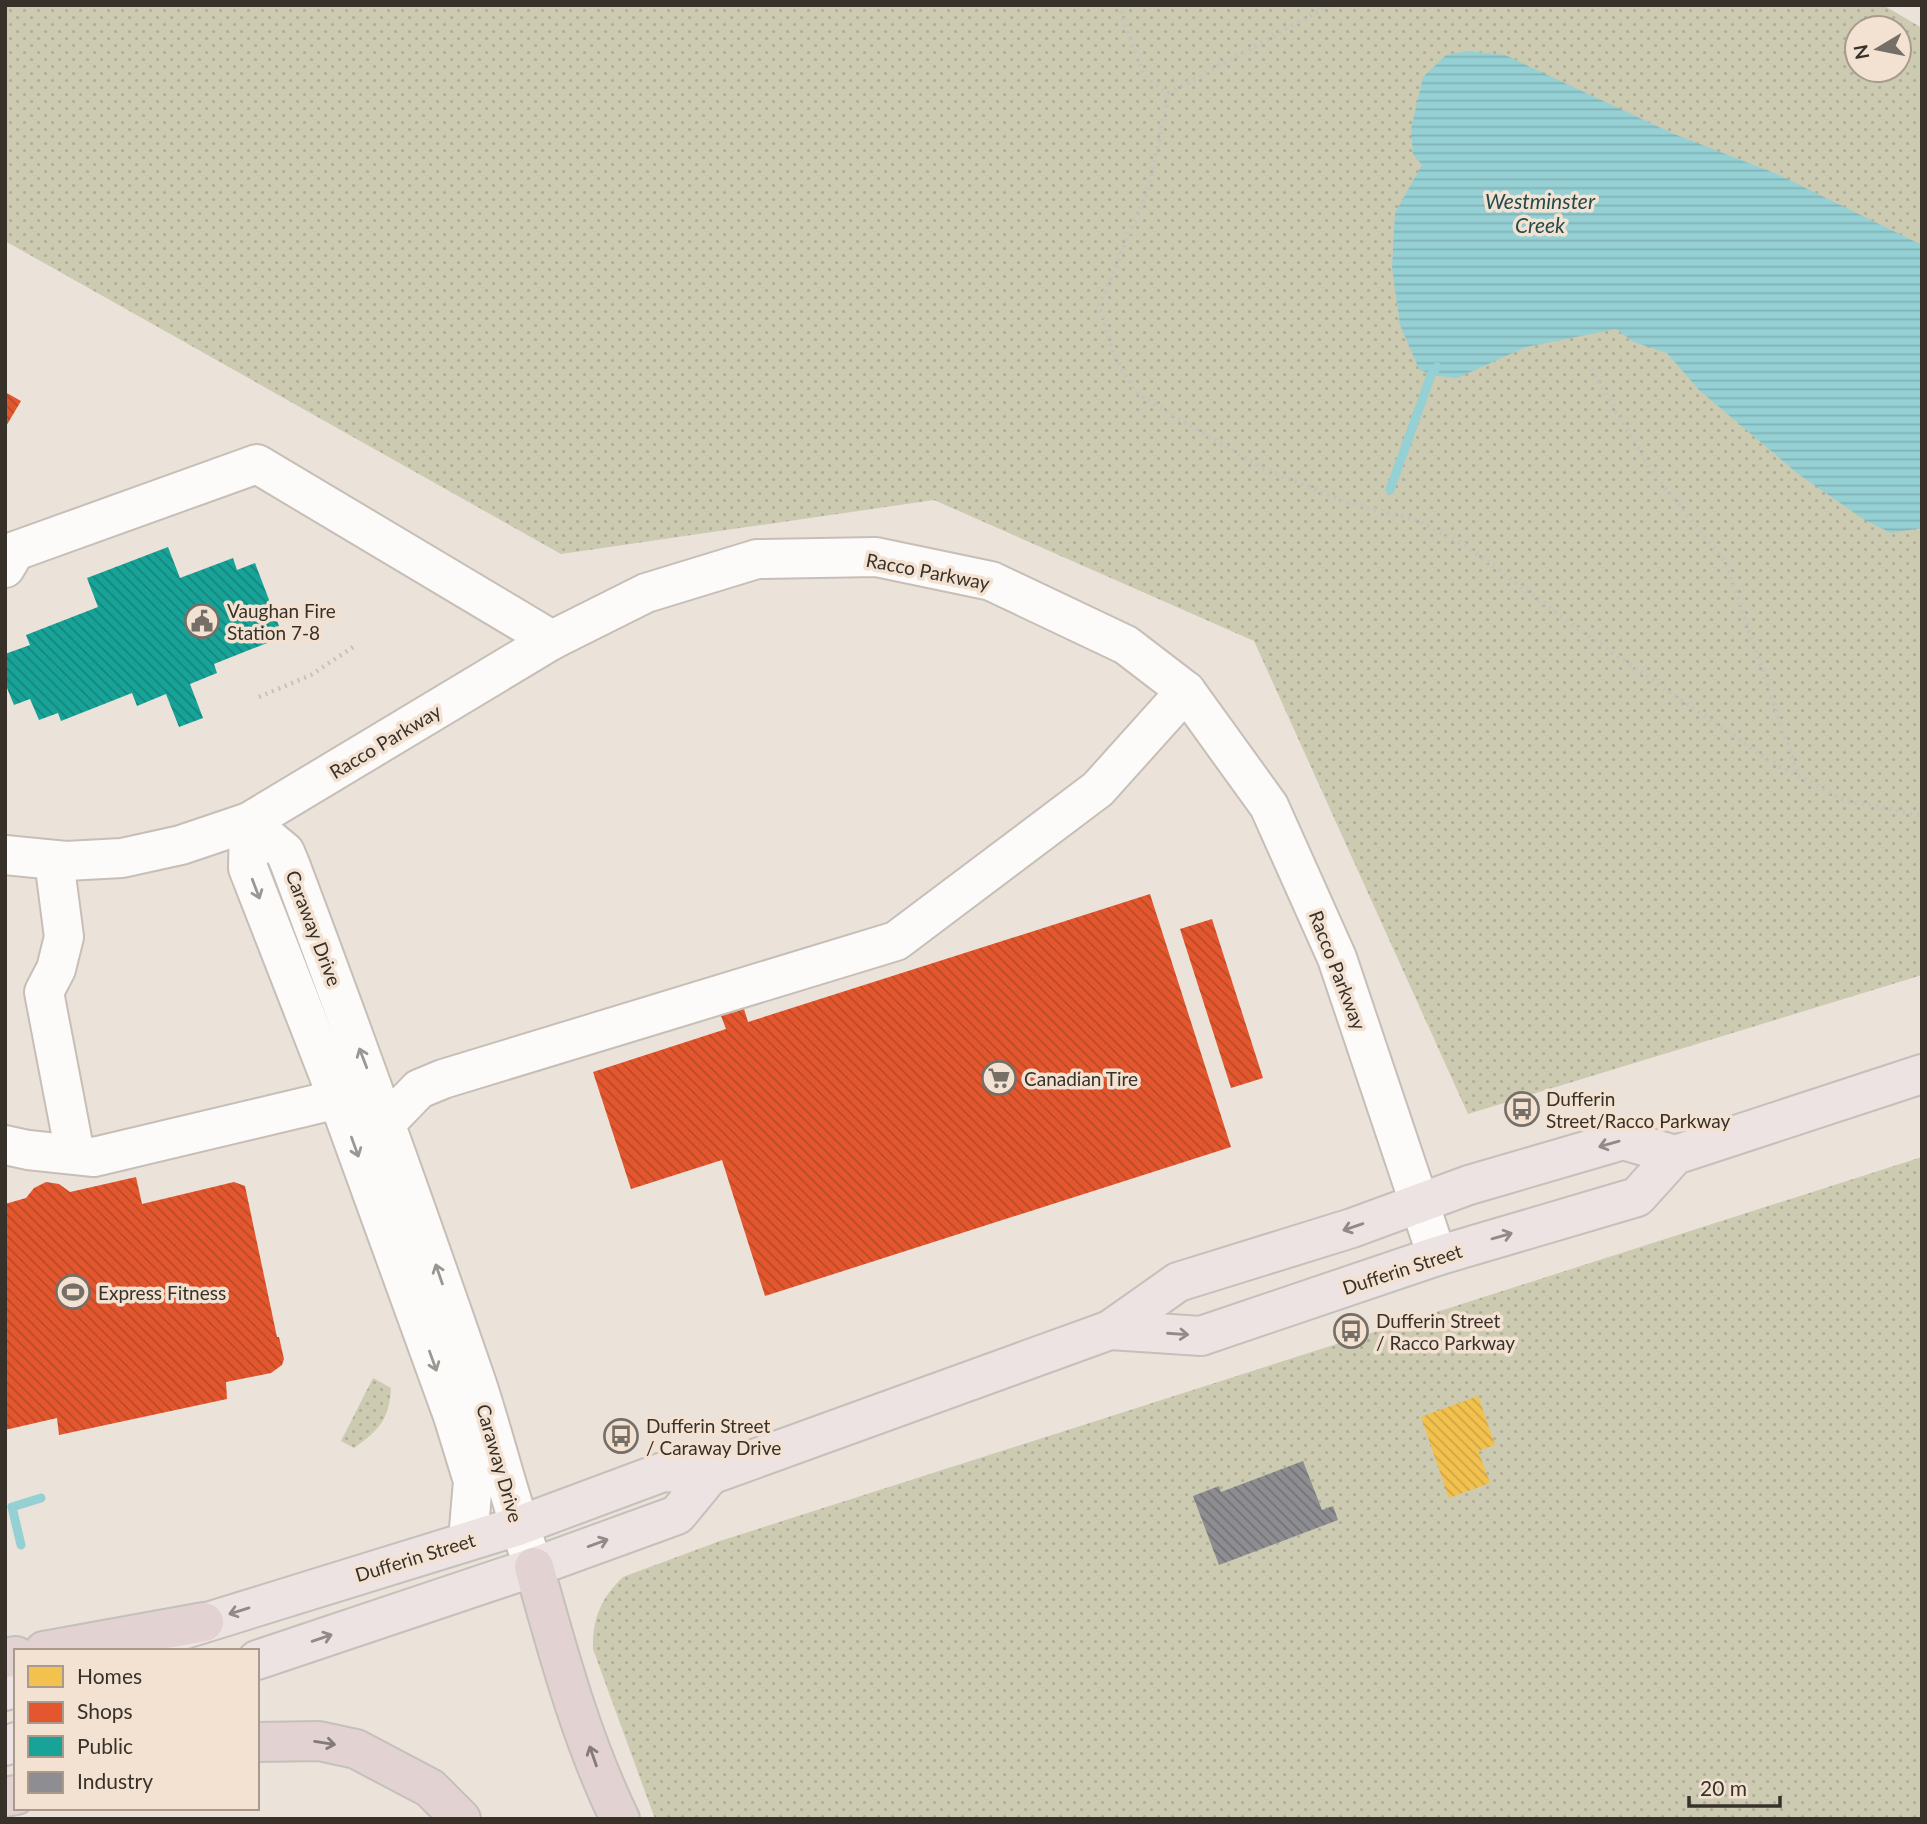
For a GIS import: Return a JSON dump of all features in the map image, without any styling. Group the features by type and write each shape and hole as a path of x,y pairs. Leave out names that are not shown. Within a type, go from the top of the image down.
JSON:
{"highway":[{"path":"534,1567 565,1677 603,1784 620,1819"},
{"path":"55,1649 204,1622"},
{"path":"259,1742 318,1741 356,1749 430,1788 461,1819"}],"main road":[{"path":"1675,1155 1922,1074"},
{"name":"Dufferin Street","path":"126,1649 204,1622 518,1526 663,1472 709,1475 1110,1330 1178,1282 1352,1228 1469,1185 1623,1140 1675,1155 1637,1198 1437,1256 1201,1336 1110,1330"},
{"path":"259,1659 534,1567 677,1515 709,1475"}],"street":[{"path":"5,568 15,551 257,464 552,640"},
{"name":"Racco Parkway","path":"5,855 54,860 122,858 181,845 249,822 552,640 646,593 757,559 876,556 991,581 1126,645 1186,691 1269,806 1337,958 1437,1256"},
{"path":"387,1122 419,1089 443,1079 896,941 1098,789 1186,691"},
{"name":"Caraway Drive","path":"249,822 248,868 338,1099 453,1416 473,1481 468,1540"},
{"name":"Caraway Drive","path":"249,822 285,852 387,1122 478,1388 518,1526 534,1567"},
{"path":"54,860 64,937 56,969 44,992 75,1154"},
{"path":"5,1145 94,1157 338,1099"}],"path":[{"path":"1118,5 1144,76 1169,93"},
{"path":"1330,5 1169,93 1149,186 1098,306 1114,355 1136,393 1260,467 1346,502 1417,520 1465,545 1577,628 1768,760 1845,800 1922,816"},
{"path":"1591,369 1651,470 1726,564 1798,775"},
{"path":"259,697 311,675 353,647"}],"shaded area":[{"path":"5,5 1883,5 1898,14 1843,14 1843,84 1913,84 1913,23 1922,28 1922,975 1468,1114 1254,641 934,500 561,554 5,241"},
{"path":"1922,1157 1922,1819 655,1819 593,1649 594,1628 599,1610 623,1577 720,1541"},
{"path":"373,1378 391,1388 388,1408 376,1430 354,1448 341,1441"}],"water":[{"name":"Westminster Creek","path":"1467,51 1505,55 1674,134 1777,174 1922,245 1922,528 1891,533 1863,519 1797,473 1699,390 1667,353 1634,342 1616,329 1526,347 1457,378 1431,375 1419,369 1400,325 1392,267 1395,213 1422,165 1413,154 1411,129 1423,77 1446,55"}],"building: Homes":[{"path":"1478,1396 1495,1445 1478,1451 1490,1483 1449,1498 1421,1417"}],"building: Shops":[{"path":"5,392 21,401 5,428"},
{"path":"1150,894 1231,1147 765,1296 722,1160 631,1189 593,1072 726,1029 721,1016 744,1009 748,1022"},
{"path":"1212,919 1263,1078 1231,1088 1180,929"},
{"path":"136,1177 142,1204 234,1182 245,1186 284,1359 282,1365 271,1373 226,1382 227,1399 59,1435 57,1418 5,1430 5,1204 26,1198 34,1188 46,1182 59,1184 70,1192"}],"building: Public":[{"path":"168,547 180,578 233,558 237,570 255,563 279,626 263,632 267,643 214,664 217,673 190,684 203,718 179,727 166,694 137,706 132,693 61,721 58,713 39,720 30,699 14,705 5,683 5,654 30,645 26,635 98,607 87,578"}],"building: Industry":[{"path":"1303,1461 1322,1510 1333,1506 1338,1520 1219,1565 1193,1496 1219,1486 1221,1492"}],"waterway":[{"name":"Westminster Creek","path":"1390,490 1431,375 1437,367"},
{"name":"Westminster Creek","path":"21,1545 12,1507 41,1498"}],"place":[{"name":"Vaughan Fire Station 7-8","path":"202,621"},
{"name":"Canadian Tire","path":"999,1078"},
{"name":"Dufferin Street/Racco Parkway","path":"1522,1109"},
{"name":"Express Fitness","path":"73,1292"},
{"name":"Dufferin Street / Racco Parkway","path":"1351,1331"},
{"name":"Dufferin Street / Caraway Drive","path":"621,1436"}]}
